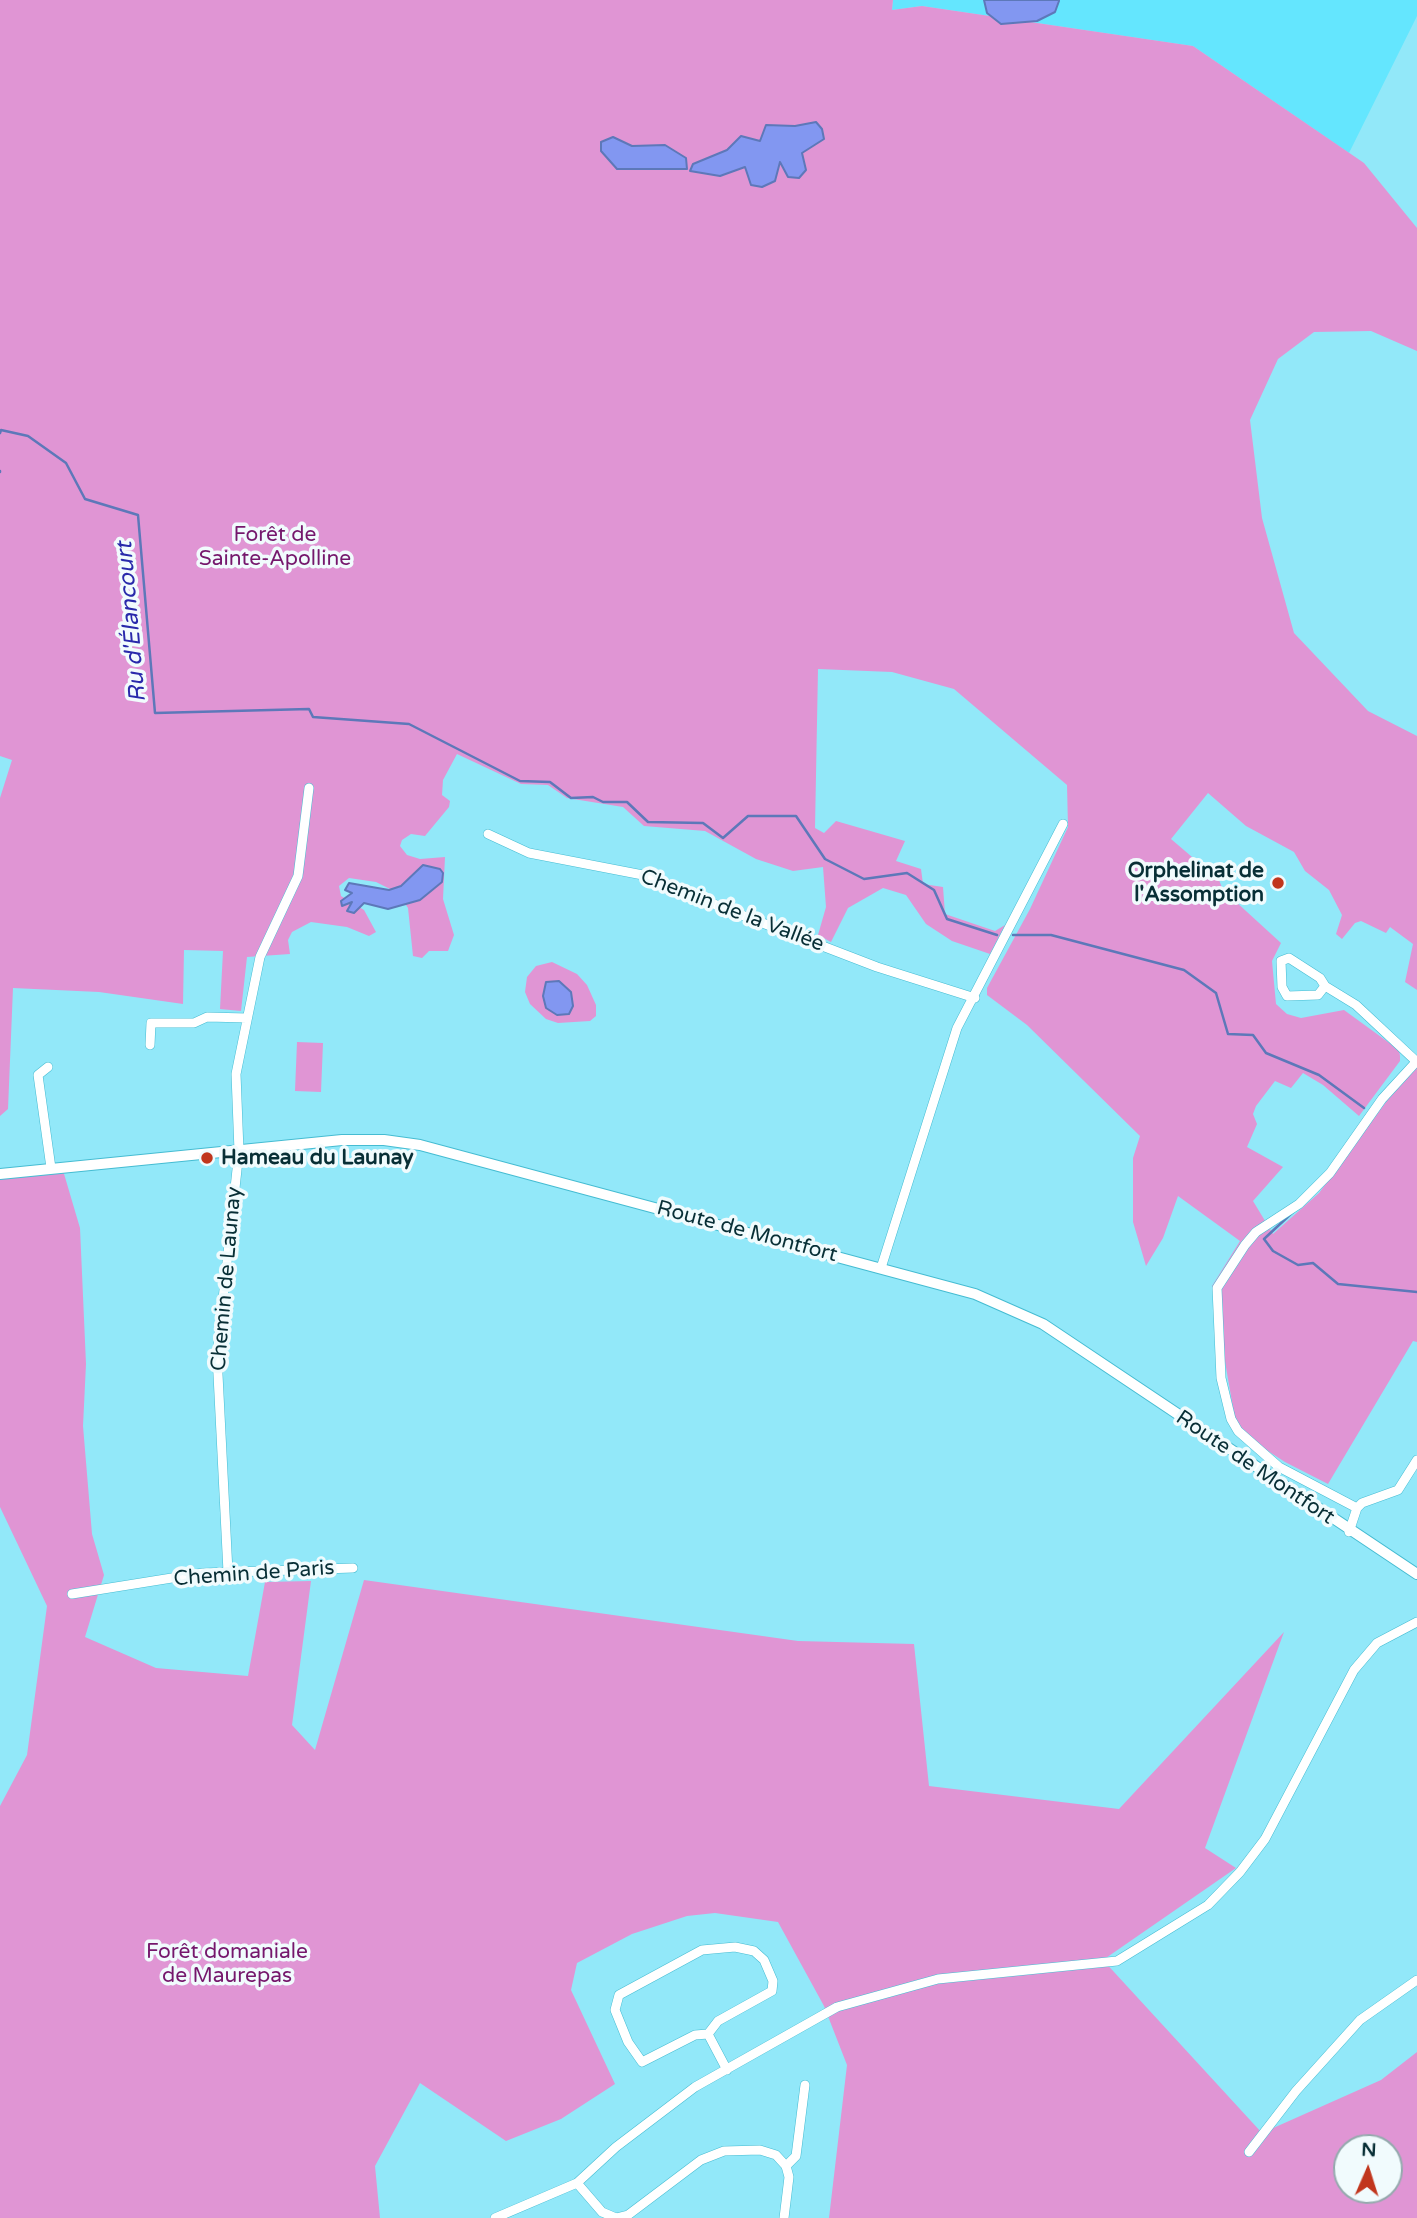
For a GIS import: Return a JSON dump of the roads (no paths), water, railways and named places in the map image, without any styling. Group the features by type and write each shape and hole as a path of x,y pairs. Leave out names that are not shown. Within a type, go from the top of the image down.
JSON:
{"street":[{"name":"Chemin de Launay","path":"228,1572 217,1355 239,1151 236,1074 260,957 298,876 309,788"},
{"path":"881,1268 957,1028 975,998 1063,824"},
{"name":"Chemin de la Vallée","path":"488,834 529,853 648,876 721,908 877,967 975,998"},
{"path":"1325,986 1318,995 1287,996 1282,987 1281,961 1284,957 1292,960 1320,978 1325,986 1356,1005 1416,1062 1382,1100 1330,1173 1298,1204 1271,1221 1245,1245 1217,1289 1218,1339 1225,1400 1231,1419 1251,1445 1279,1467 1357,1508"},
{"path":"150,1045 151,1023 194,1023 207,1017 247,1018"},
{"path":"48,1067 38,1075 51,1168"},
{"name":"Route de Montfort","path":"0,1174 342,1140 384,1140 420,1145 975,1294 1043,1324 1349,1532 1417,1574"},
{"path":"1349,1532 1357,1508 1362,1503 1398,1490 1417,1460"},
{"name":"Chemin de Paris","path":"72,1594 228,1572 353,1568"},
{"path":"495,2218 577,2183 616,2147 695,2087 837,2007 938,1979 1117,1961 1208,1905 1240,1872 1265,1839 1354,1670 1377,1643 1417,1622"},
{"path":"735,1947 754,1951 764,1960 773,1982 772,1991 718,2021 708,2034 695,2035 642,2062 628,2042 615,2010 616,2002 619,1996 648,1978 702,1950 735,1947"},
{"path":"1249,2152 1296,2091 1360,2020 1417,1980"},
{"path":"708,2034 727,2070"},
{"path":"786,2166 796,2156 805,2085"},
{"path":"577,2183 602,2211 615,2218 628,2215 701,2160 723,2151 760,2150 776,2155 786,2166 789,2177 784,2218"}],"waterway":[{"name":"Ru d'Élancourt","path":"0,433 1,430 28,436 66,463 85,499 138,515 155,713 309,709 313,717 409,724 520,781 550,782 571,798 593,797 603,802 627,802 648,822 703,823 723,838 748,816 796,816 825,859 864,879 907,873 934,890 947,919 997,935"},
{"name":"Ru d'Élancourt","path":"1013,935 1051,935 1184,970 1216,993 1228,1034 1253,1035 1266,1053 1319,1075 1364,1108"},
{"name":"Ru d'Élancourt","path":"1293,1212 1264,1239 1273,1251 1298,1265 1313,1263 1338,1284 1417,1292"}],"place":[{"name":"Orphelinat de l'Assomption","path":"1278,883"},
{"name":"Hameau du Launay","path":"207,1158"}],"park label":[{"name":"Forêt de Sainte-Apolline","path":"275,547"},
{"name":"Forêt domaniale de Maurepas","path":"227,1964"}]}
